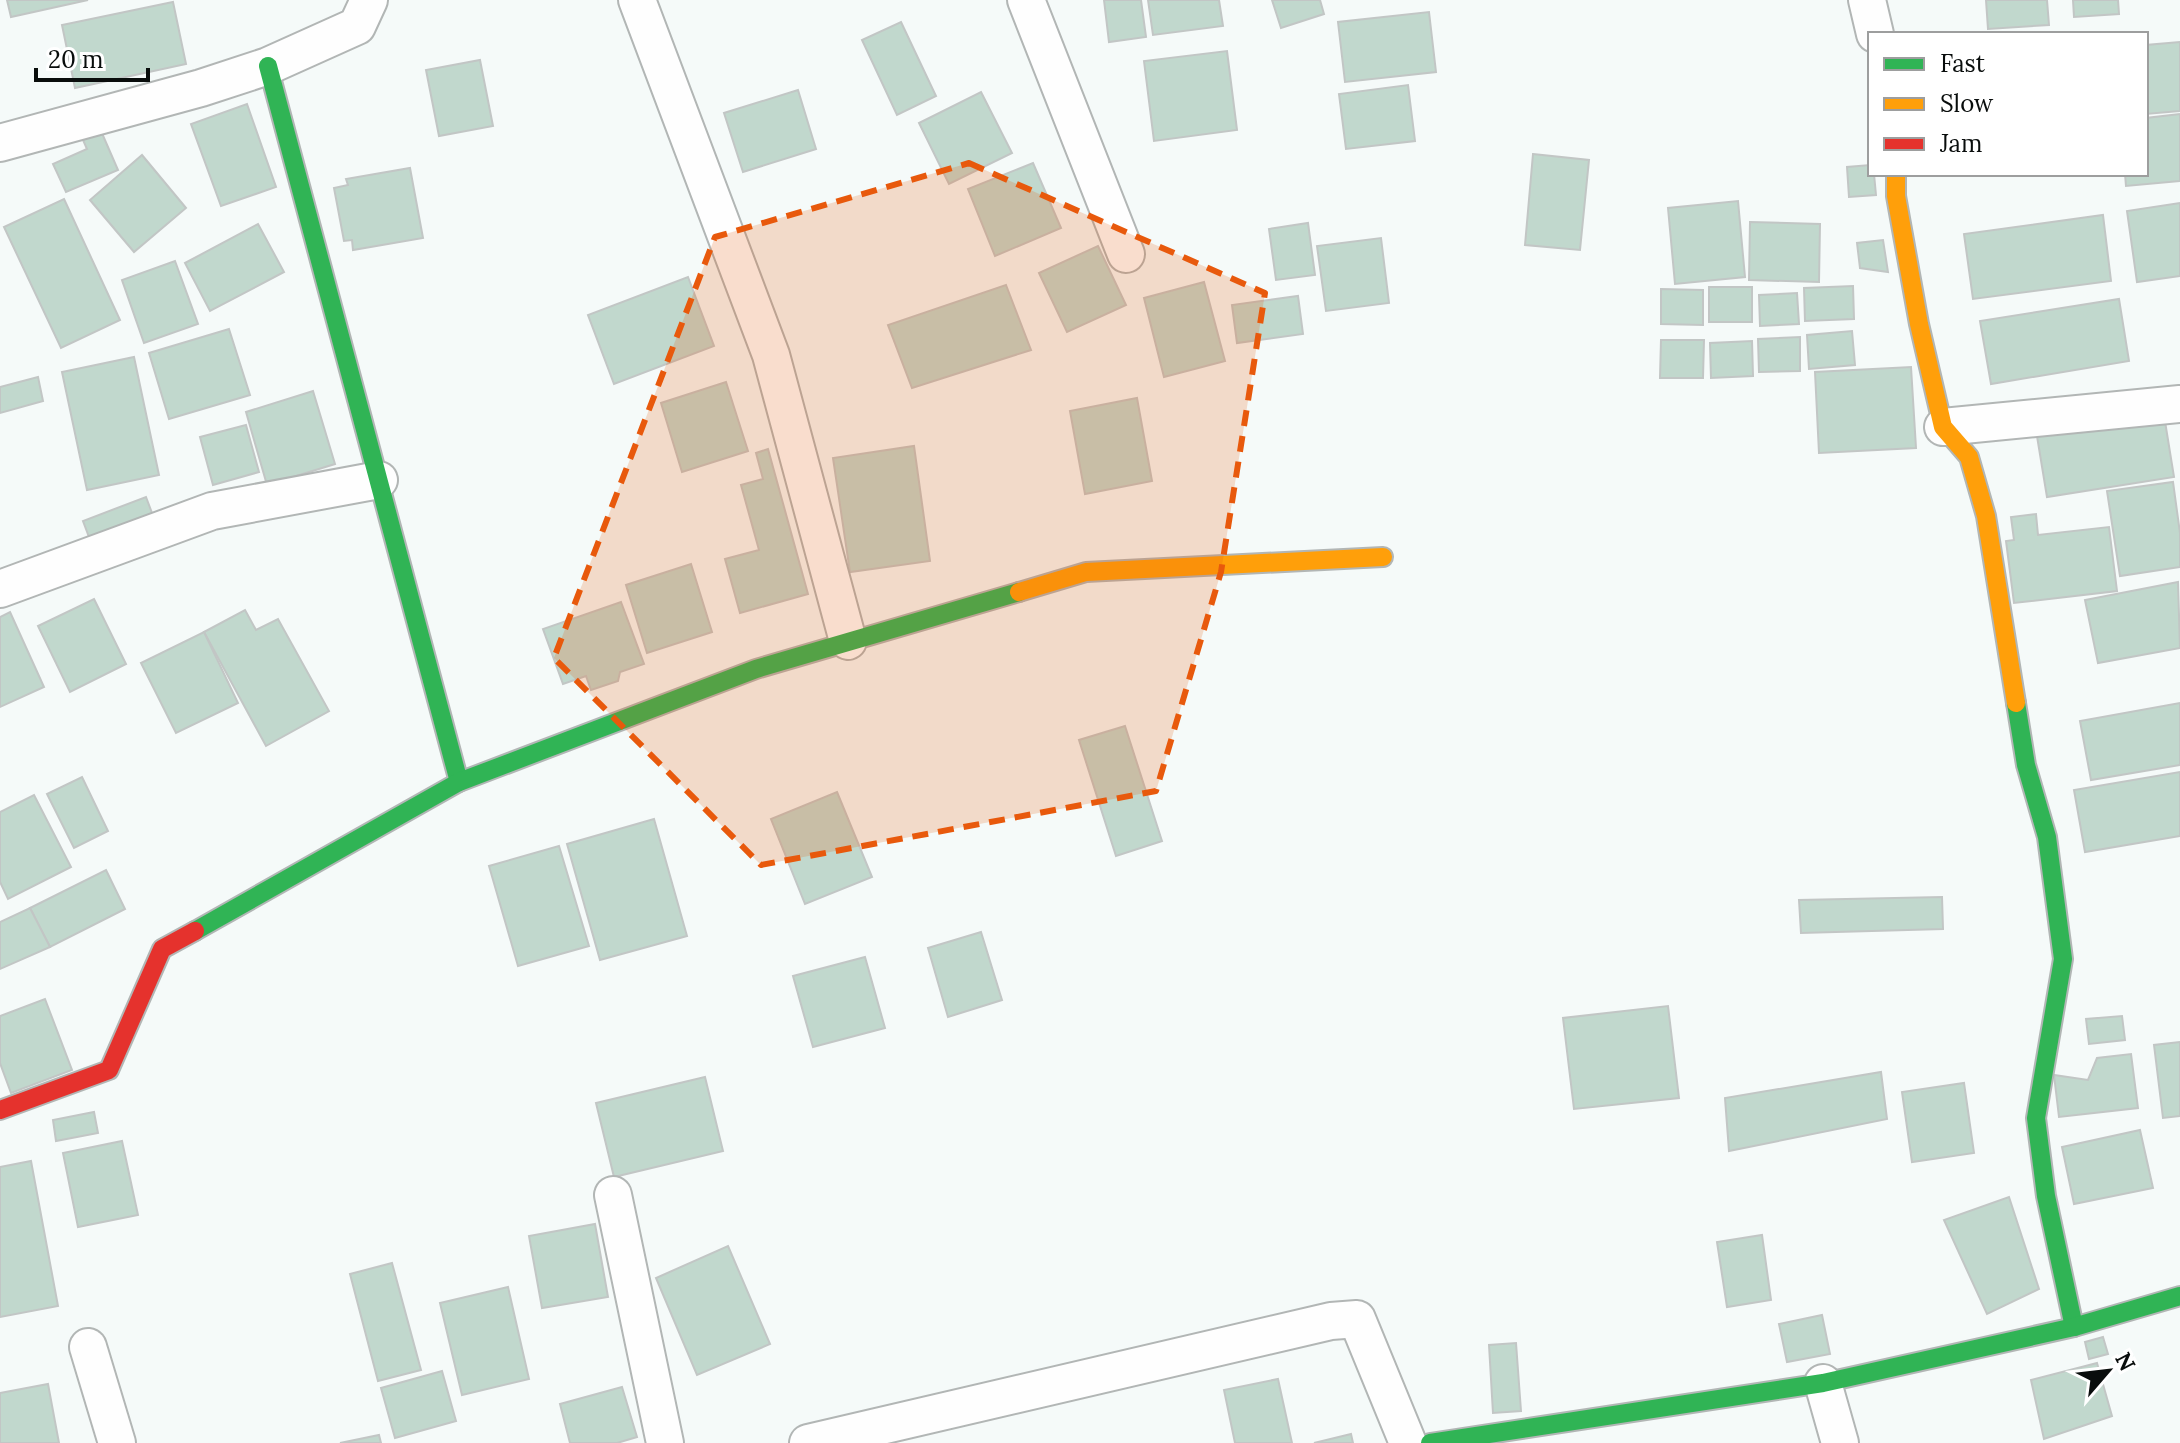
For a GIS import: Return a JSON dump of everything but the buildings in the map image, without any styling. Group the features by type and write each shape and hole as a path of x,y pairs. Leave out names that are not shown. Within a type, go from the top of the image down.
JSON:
{"street":[{"path":"0,143 201,88 268,66 357,26 369,0"},
{"path":"637,0 771,355 848,641"},
{"path":"1026,0 1126,254"},
{"path":"1867,0 1875,32"},
{"path":"268,66 459,782"},
{"path":"1896,176 1896,196 1919,324 1943,427 1969,457 1986,516 2026,765 2047,837 2063,959 2036,1118 2046,1196 2074,1327"},
{"path":"1943,427 2180,404"},
{"path":"0,589 212,511 379,480"},
{"path":"2,1103 109,1070 162,949 459,782 756,669 1086,572 1383,557"},
{"path":"613,1195 665,1443"},
{"path":"1430,1443 1484,1439 1823,1383 2074,1327 2180,1296"},
{"path":"808,1443 1331,1321 1357,1319 1408,1443"},
{"path":"88,1347 117,1443"},
{"path":"1823,1383 1840,1443"}],"highlighted area":[{"path":"969,163 1265,293 1221,572 1156,791 761,865 554,658 715,237"}],"traffic: fast":[{"path":"268,66 459,782"},
{"path":"195,931 459,782 756,669 1019,592"},
{"path":"2016,703 2026,765 2047,837 2063,959 2036,1118 2046,1196 2074,1327"},
{"path":"1430,1443 1823,1383 2074,1327 2180,1296"}],"traffic: slow":[{"path":"1896,176 1896,196 1919,324 1943,427 1969,457 1986,516 2016,703"},
{"path":"1019,592 1086,572 1383,557"}],"traffic: jam":[{"path":"0,1110 109,1070 162,949 195,931"}]}
